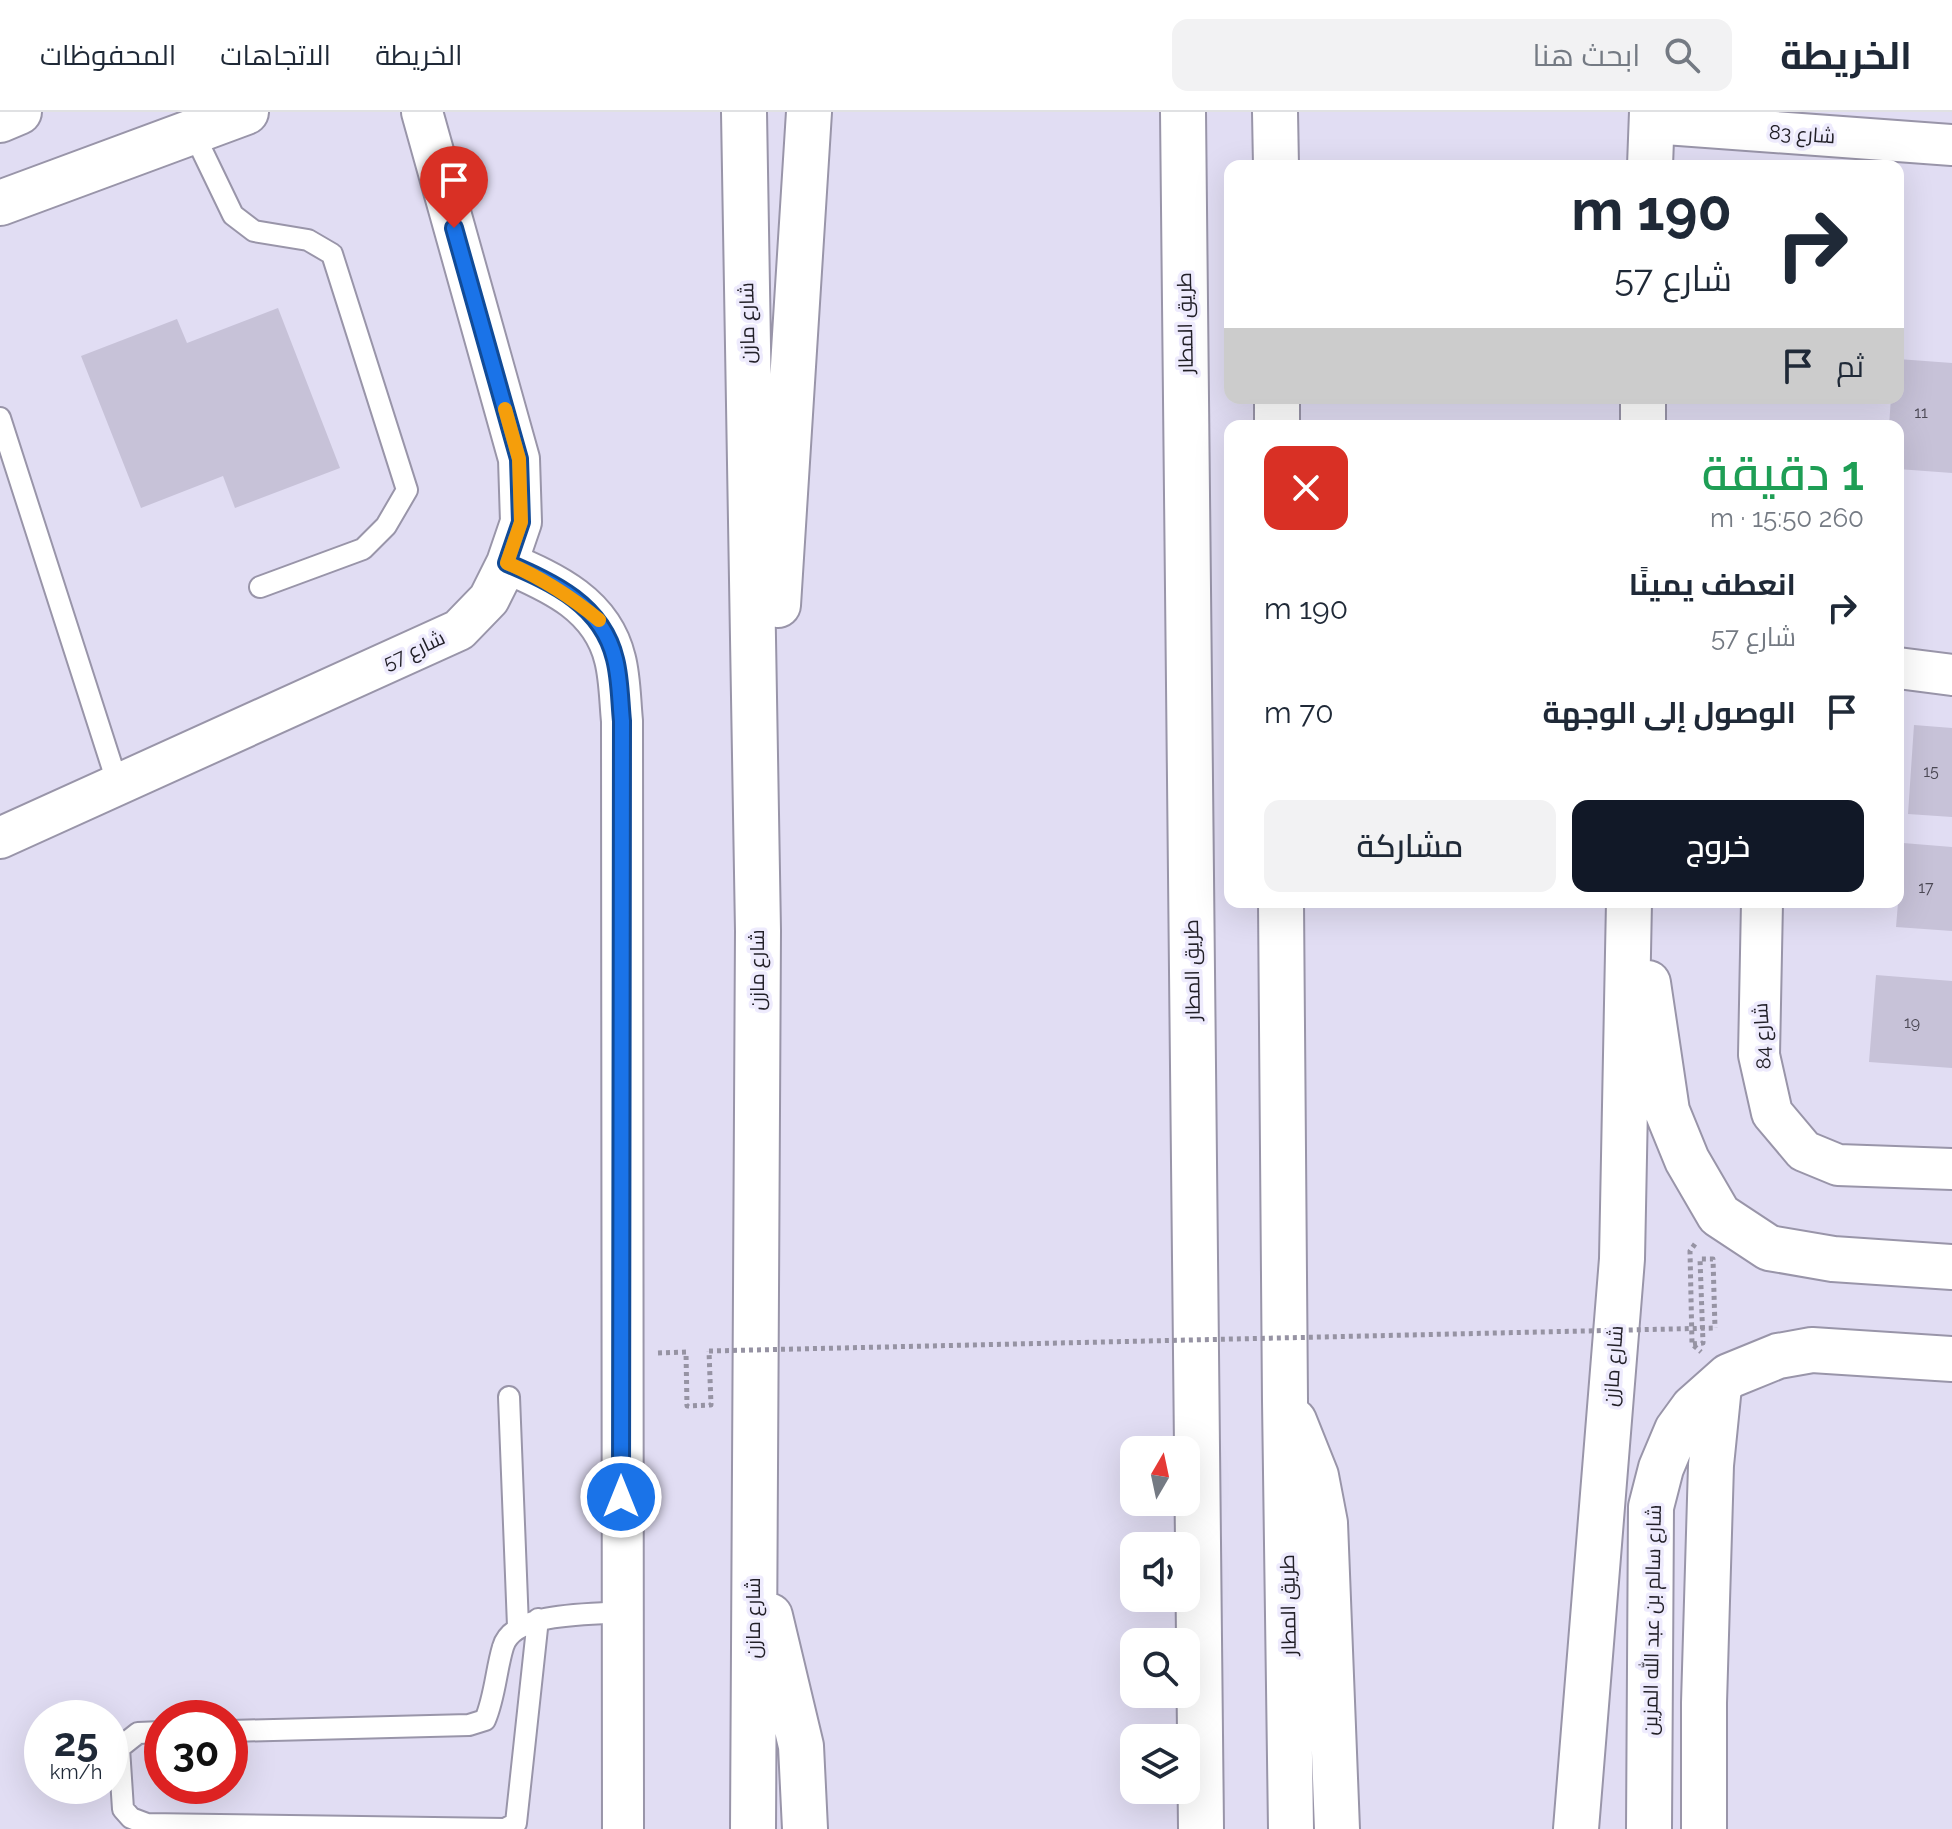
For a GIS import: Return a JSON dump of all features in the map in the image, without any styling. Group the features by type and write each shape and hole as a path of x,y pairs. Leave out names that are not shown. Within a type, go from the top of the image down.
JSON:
{"main road":[{"path":"0,203 182,122 246,112"},
{"path":"719,112 744,163"},
{"name":"شارع مازن","path":"744,112 758,931 753,1829"},
{"path":"758,931 809,112"},
{"name":"طريق المطار","path":"1183,112 1201,1829"},
{"path":"1275,112 1276,160"},
{"path":"1650,160 1652,118"},
{"name":"طريق المطار","path":"1281,908 1291,1829"},
{"name":"شارع مازن","path":"1576,1829 1622,1259 1629,908"},
{"path":"1637,908 1667,1111 1687,1160 1719,1215 1769,1248 1833,1259 1952,1267"},
{"path":"1622,1259 1647,1829"},
{"name":"شارع سالم بن عبد الله المزين","path":"1647,1829 1651,1507 1661,1468 1677,1430 1693,1408 1724,1381 1778,1356 1812,1350 1952,1359"},
{"path":"1704,1829 1704,1703 1711,1465 1724,1381"},
{"path":"1285,1401 1316,1476 1325,1523 1337,1829"},
{"path":"753,1548 801,1746 805,1829"}],"street":[{"name":"شارع 57","path":"0,838 459,630 489,599 507,563 521,522 519,459 422,112"},
{"name":"شارع 83","path":"1652,118 1952,145"},
{"path":"507,563 543,578 601,621 615,659 622,721 623,1829"},
{"path":"1904,669 1952,675"},
{"name":"شارع 84","path":"1762,908 1759,1055 1772,1113 1804,1151 1838,1165 1952,1169"}],"lane":[{"path":"182,122 233,215 254,231 308,240 332,254 407,490 386,526 363,549 260,587"},
{"path":"0,418 118,785"},
{"path":"509,1397 518,1626"},
{"path":"248,1731 469,1725 485,1720 504,1642 518,1626 538,1619 622,1612"},
{"path":"144,1733 138,1733 119,1748 123,1809 131,1818 147,1824 505,1829 516,1823 538,1619"}],"path":[{"path":"1719,1215 1690,1251 1692,1344 1724,1381"},
{"path":"686,1352 687,1406 711,1405 709,1351 1715,1328 1713,1259 1700,1259 1703,1343 1692,1344"}],"building":[{"path":"278,308 340,468 235,508 223,476 141,508 81,356 177,319 187,343"},
{"path":"1904,359 1952,363 1952,473 1904,469 1904,420 1889,420 1891,404 1904,404"},
{"path":"1914,725 1952,728 1952,817 1908,814"},
{"path":"1904,843 1952,847 1952,931 1896,927 1898,908 1904,908"},
{"path":"1876,975 1952,981 1952,1068 1869,1062"}],"slow traffic":[{"path":"505,409 519,459 521,522 507,563 543,578 599,620"}],"route":[{"path":"454,228 519,459 521,522 507,563 543,578 601,621 615,659 622,721 621,1497"}]}
